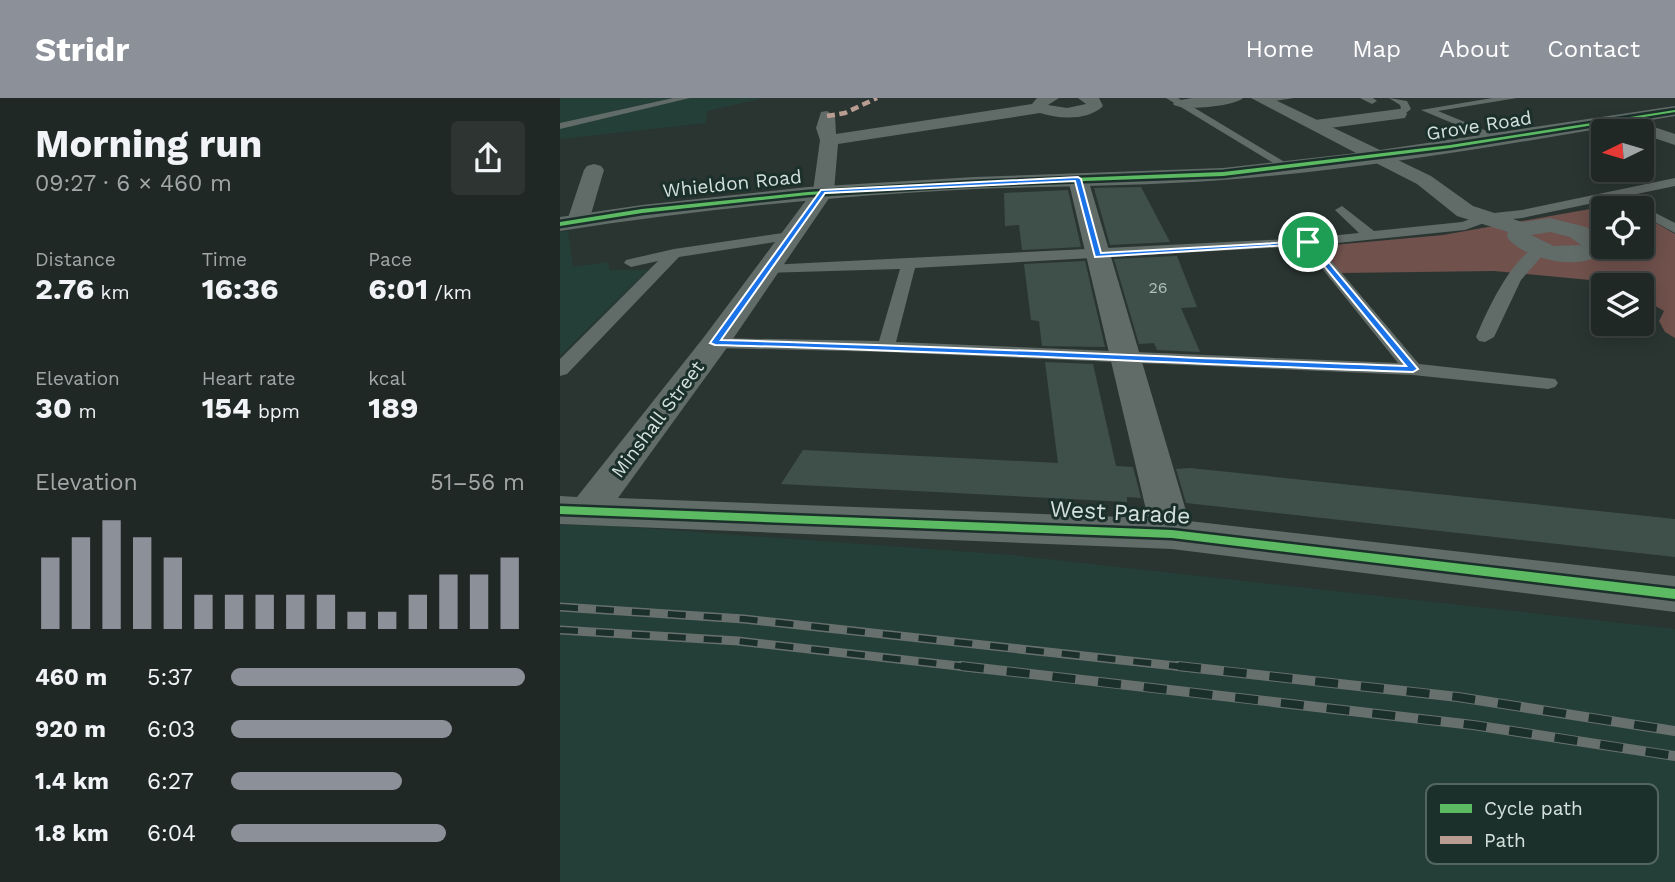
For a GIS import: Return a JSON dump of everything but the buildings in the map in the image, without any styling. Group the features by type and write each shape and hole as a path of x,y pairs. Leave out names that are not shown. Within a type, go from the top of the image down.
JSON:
{"street":[{"path":"829,140 1046,103 1071,112 1095,106 1095,102 1086,98"},
{"path":"1176,101 1236,98"},
{"path":"1262,99 1406,169 1465,211 1521,229 1538,225 1567,228 1587,237 1594,244 1586,253 1572,255 1541,249 1519,237 1521,229"},
{"path":"1315,125 1397,106"},
{"name":"Grove Road","path":"1624,119 1675,111"},
{"path":"823,191 829,140 825,128 827,116"},
{"name":"Grove Road","path":"1287,167 1379,157 1591,125"},
{"path":"1654,133 1675,140"},
{"name":"Whieldon Road","path":"569,222 720,200 823,191 1223,174 1287,167"},
{"path":"569,222 594,170"},
{"path":"1078,179 1172,534"},
{"name":"Minshall Street","path":"574,510 715,343 823,191"},
{"name":"West Parade","path":"574,510 1172,534 1675,594"}],"lane":[{"path":"560,126 685,98"},
{"path":"1262,99 1289,98"},
{"path":"1500,140 1426,110 1511,98"},
{"path":"1176,101 1287,167"},
{"path":"1616,196 1675,182"},
{"path":"768,270 908,265 1308,242 1465,226 1484,218 1591,201"},
{"path":"1342,210 1370,235"},
{"path":"1654,217 1675,229"},
{"path":"631,263 674,253 790,236"},
{"path":"1308,242 1413,369"},
{"path":"1485,337 1495,309 1525,263 1541,249"},
{"path":"560,370 674,253"},
{"path":"886,347 908,265"},
{"path":"715,343 886,347 1413,369 1548,383"}],"shaded area":[{"path":"560,98 764,98 707,111 706,123 560,139"},
{"path":"1591,209 1591,259 1654,259 1654,222 1675,234 1675,338 1665,332 1659,321 1664,311 1654,305 1654,273 1591,273 1591,280 1494,271 1341,273 1325,256 1324,250 1333,245 1443,235"},
{"path":"568,231 573,267 609,262 609,270 648,270 560,356 560,232"},
{"path":"560,525 614,526 1012,555 1675,629 1675,882 560,882"}],"railway":[{"path":"560,607 744,619 1194,668"},
{"path":"560,630 738,641 976,668"},
{"path":"961,666 1473,725 1675,756"},
{"path":"1178,666 1458,697 1675,731"}],"marked path":[{"path":"827,116 845,113 877,98"}],"cycle path":[{"path":"560,224 642,211 808,194 974,183 1223,174 1450,146 1675,111"},
{"path":"560,510 1172,534 1675,594"}],"route":[{"path":"1078,179 1098,255 1308,242 1413,369 886,347 715,343 823,191 1078,179"}]}
